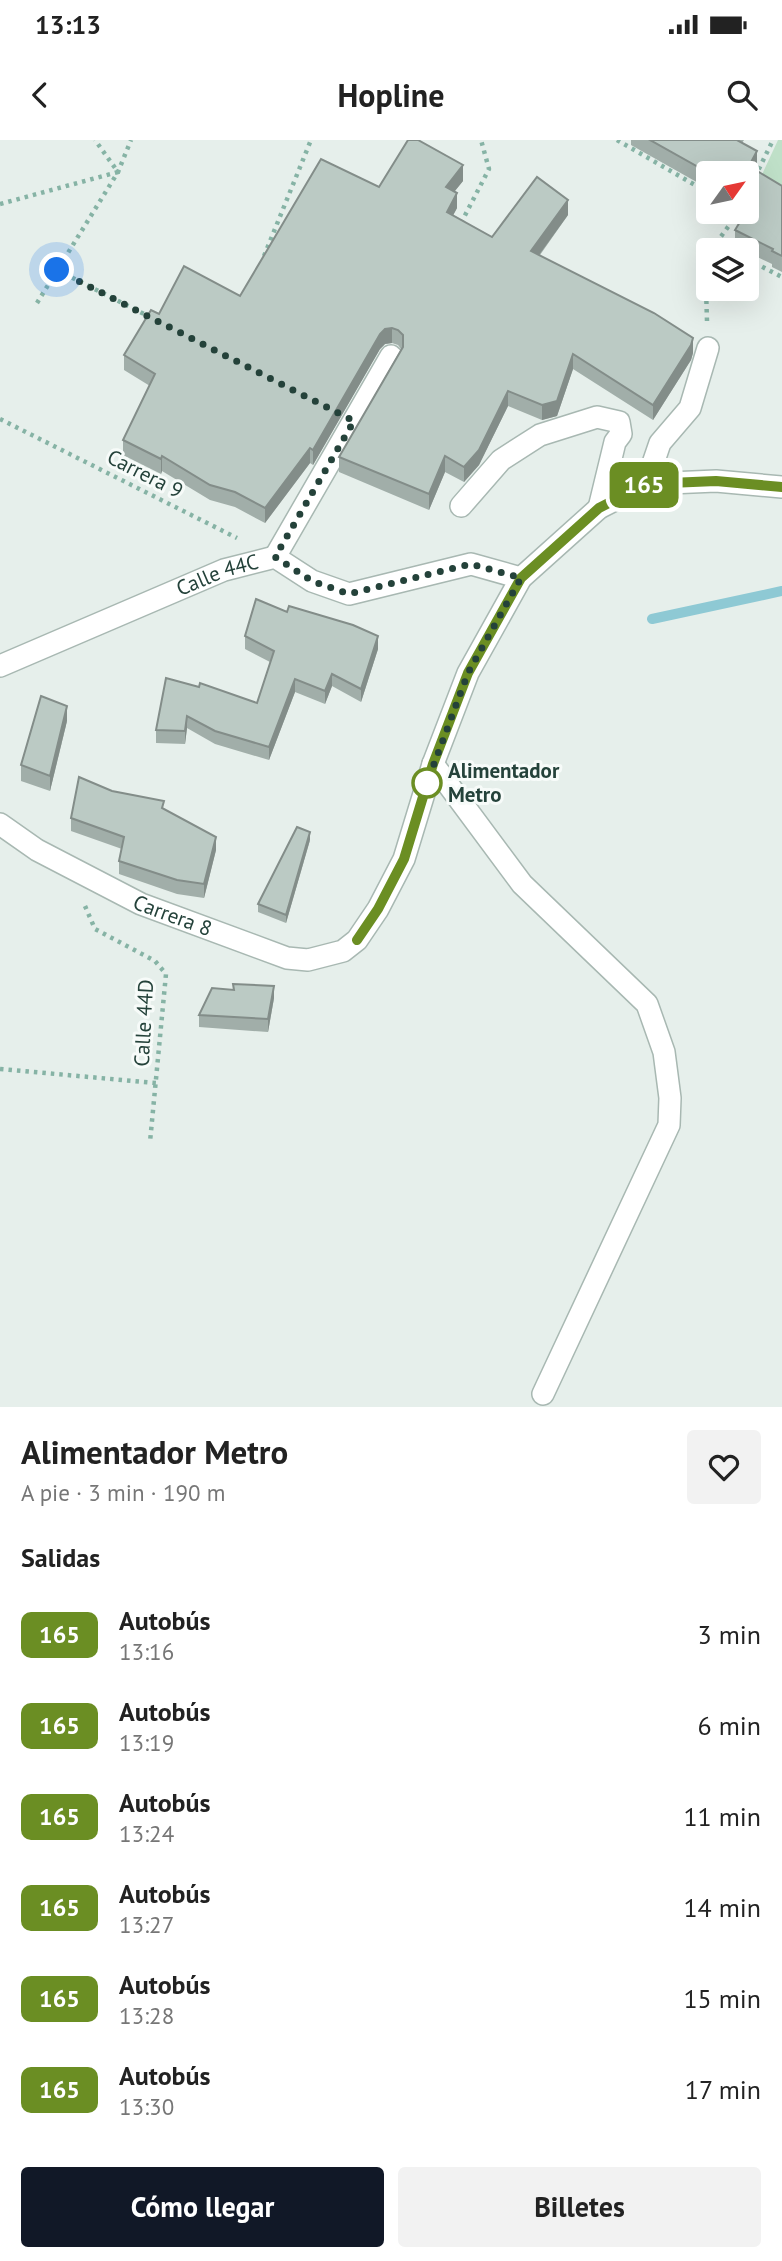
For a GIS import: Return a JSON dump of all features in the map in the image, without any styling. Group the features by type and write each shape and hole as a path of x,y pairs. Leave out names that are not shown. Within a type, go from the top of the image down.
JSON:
{"street":[{"path":"646,484 660,443 690,408 708,348"},
{"path":"275,557 391,356"},
{"path":"461,506 501,460 520,447 540,435 597,417 619,422 621,435 615,442 599,508"},
{"path":"543,1394 669,1125 670,1098 664,1052 647,1004 522,884 433,764 468,673 521,578 599,508 646,484 716,481 782,487"},
{"name":"Calle 44C","path":"0,666 224,570 275,557 312,581 349,594 471,564 521,578"},
{"name":"Carrera 8","path":"0,824 37,850 141,904 287,958 308,960 344,951 357,940 378,909 404,859 433,764"}],"path":[{"path":"95,140 118,172"},
{"path":"37,303 118,172 131,140"},
{"path":"263,259 311,140"},
{"path":"455,234 489,169 481,140"},
{"path":"617,140 696,186"},
{"path":"760,167 773,140"},
{"path":"0,204 118,172"},
{"path":"759,265 782,277"},
{"path":"57,270 162,323"},
{"path":"706,301 708,348"},
{"name":"Carrera 9","path":"0,419 275,557"},
{"name":"Calle 44D","path":"67,865 95,929 155,961 166,974 150,1142"},
{"path":"0,1069 156,1083"}],"green space":[{"path":"778,140 782,140 782,193 760,184"}],"building":[{"path":"408,140 418,140 463,165 446,187 457,193 447,212 492,237 537,177 568,200 531,251 654,313 693,338 653,405 573,354 557,401 542,405 508,391 479,450 464,467 445,456 429,494 339,457 403,347 403,335 392,328 385,329 380,334 313,450 310,448 265,508 235,492 210,485 162,456 161,459 123,440 155,374 124,355 151,310 159,314 184,266 240,296 321,159 379,187"},
{"path":"650,140 737,140 757,151 752,161 696,161 696,166"},
{"path":"760,173 782,186 782,256 759,242 759,238 751,238 735,230 739,224 760,224"},
{"path":"256,599 287,612 289,606 353,625 378,636 361,689 332,674 325,691 295,679 269,747 215,731 187,716 185,731 156,730 166,678 199,687 200,683 257,703 274,651 245,636"},
{"path":"41,696 67,706 50,776 21,765"},
{"path":"79,777 112,791 164,801 162,808 216,837 204,884 177,880 119,861 124,837 71,818"},
{"path":"297,827 310,832 286,915 258,904"},
{"path":"233,984 274,986 268,1019 199,1015 212,988 234,990"}],"waterway":[{"path":"652,619 782,591"}],"bus line":[{"name":"165","path":"357,940 378,909 404,859 433,764 468,673 521,578 599,508 646,484 716,481 782,487"}],"place":[{"name":"Alimentador Metro","path":"427,783"}],"route":[{"path":"57,270 354,421 275,557 312,581 349,594 471,564 521,578 468,673 427,783"}]}
